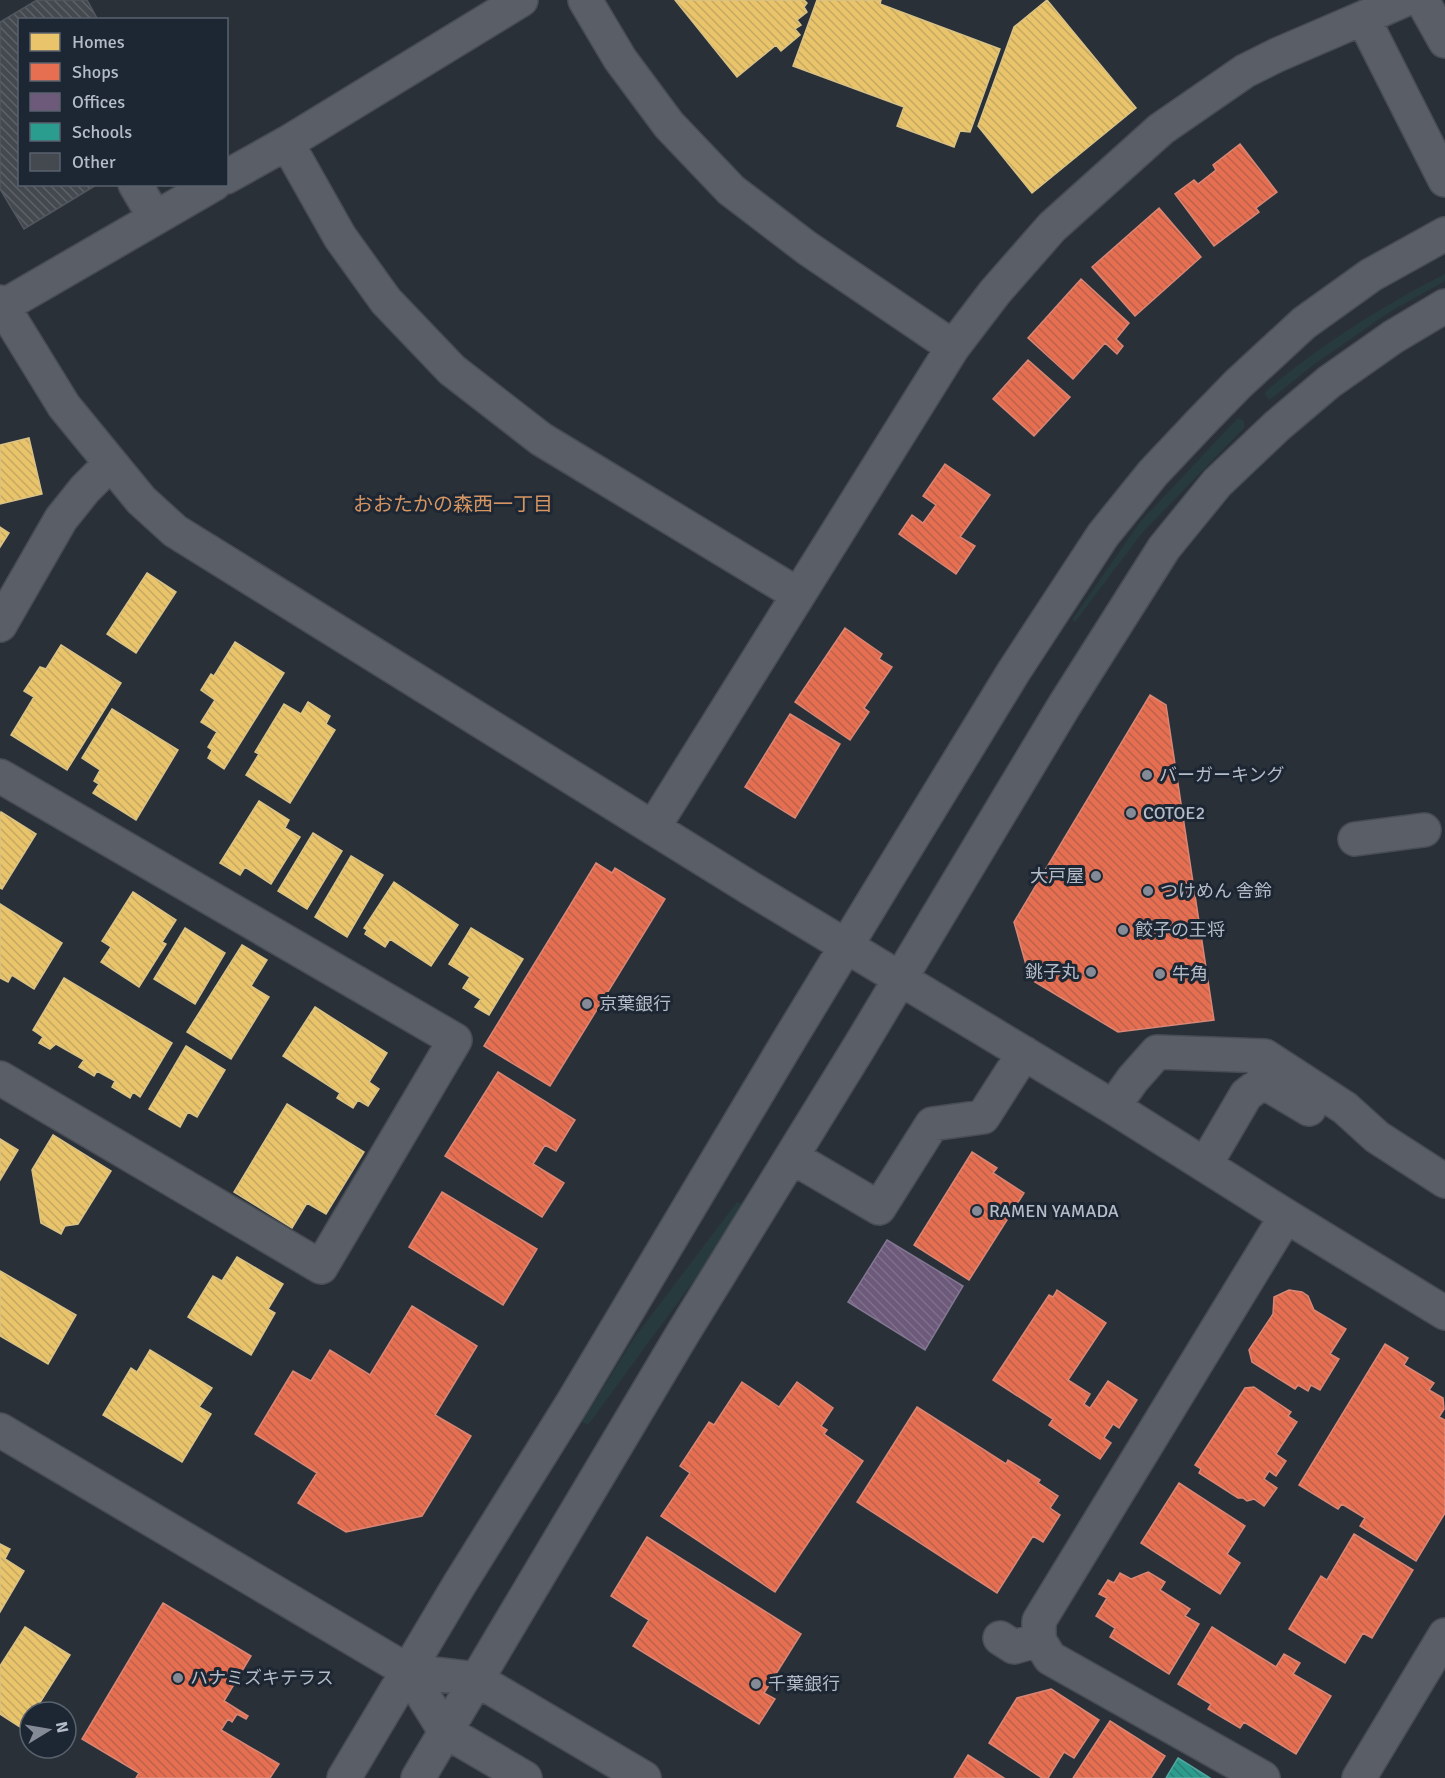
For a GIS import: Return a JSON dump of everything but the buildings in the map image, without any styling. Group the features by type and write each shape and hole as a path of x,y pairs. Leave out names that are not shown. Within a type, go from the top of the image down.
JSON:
{"street":[{"path":"228,176 287,143 521,0"},
{"path":"585,0 620,59 669,125 731,190 807,248 953,347"},
{"path":"653,828 953,347 995,292 1052,227 1161,129 1245,71 1404,0"},
{"path":"1422,0 1445,41"},
{"path":"1363,18 1445,180"},
{"path":"287,143 340,237 386,301 452,370 541,439 797,594"},
{"path":"136,186 155,218"},
{"path":"210,186 1,305 64,406 141,500 175,531 653,828 1113,1107 1445,1313"},
{"path":"344,1778 459,1585 573,1402 846,946 1014,671 1103,535 1153,473 1238,384 1304,324 1371,275 1445,234"},
{"path":"418,1778 683,1333 901,978 1064,706 1164,548 1217,483 1276,426 1329,382 1393,337 1445,306"},
{"path":"0,625 61,519 85,489 110,464"},
{"path":"0,776 455,1040 321,1267 0,1078"},
{"path":"1355,839 1424,830"},
{"path":"1113,1107 1133,1079 1157,1052 1265,1056 1345,1108 1377,1137 1445,1181"},
{"path":"792,1156 879,1208 932,1124 983,1117 1024,1053"},
{"path":"1205,1165 1246,1095 1260,1084 1272,1087 1334,1125 1377,1137"},
{"path":"1263,1778 1050,1658 1039,1640 1039,1620 1286,1216"},
{"path":"0,1430 408,1671 476,1679 644,1778"},
{"path":"1359,1778 1445,1635"},
{"path":"1000,1638 1014,1647 1039,1640"},
{"path":"408,1671 445,1731 525,1778"}],"green space":[{"path":"1445,274 1445,281 1388,313 1316,363 1269,400 1265,394 1266,391 1330,342 1375,313"},
{"path":"1237,419 1244,421 1244,428 1142,533 1075,622 1072,620 1140,522"},
{"path":"737,1202 743,1205 701,1271 588,1425 582,1422 634,1338"}],"place":[{"name":"バーガーキング","path":"1147,775"},
{"name":"COTOE2","path":"1131,813"},
{"name":"大戸屋","path":"1096,876"},
{"name":"つけめん 舎鈴","path":"1148,891"},
{"name":"餃子の王将","path":"1123,930"},
{"name":"銚子丸","path":"1091,972"},
{"name":"牛角","path":"1160,974"},
{"name":"京葉銀行","path":"587,1004"},
{"name":"RAMEN YAMADA","path":"977,1211"},
{"name":"ハナミズキテラス","path":"178,1678"},
{"name":"千葉銀行","path":"756,1684"}],"district":[{"name":"おおたかの森西一丁目","path":"453,504"}]}
